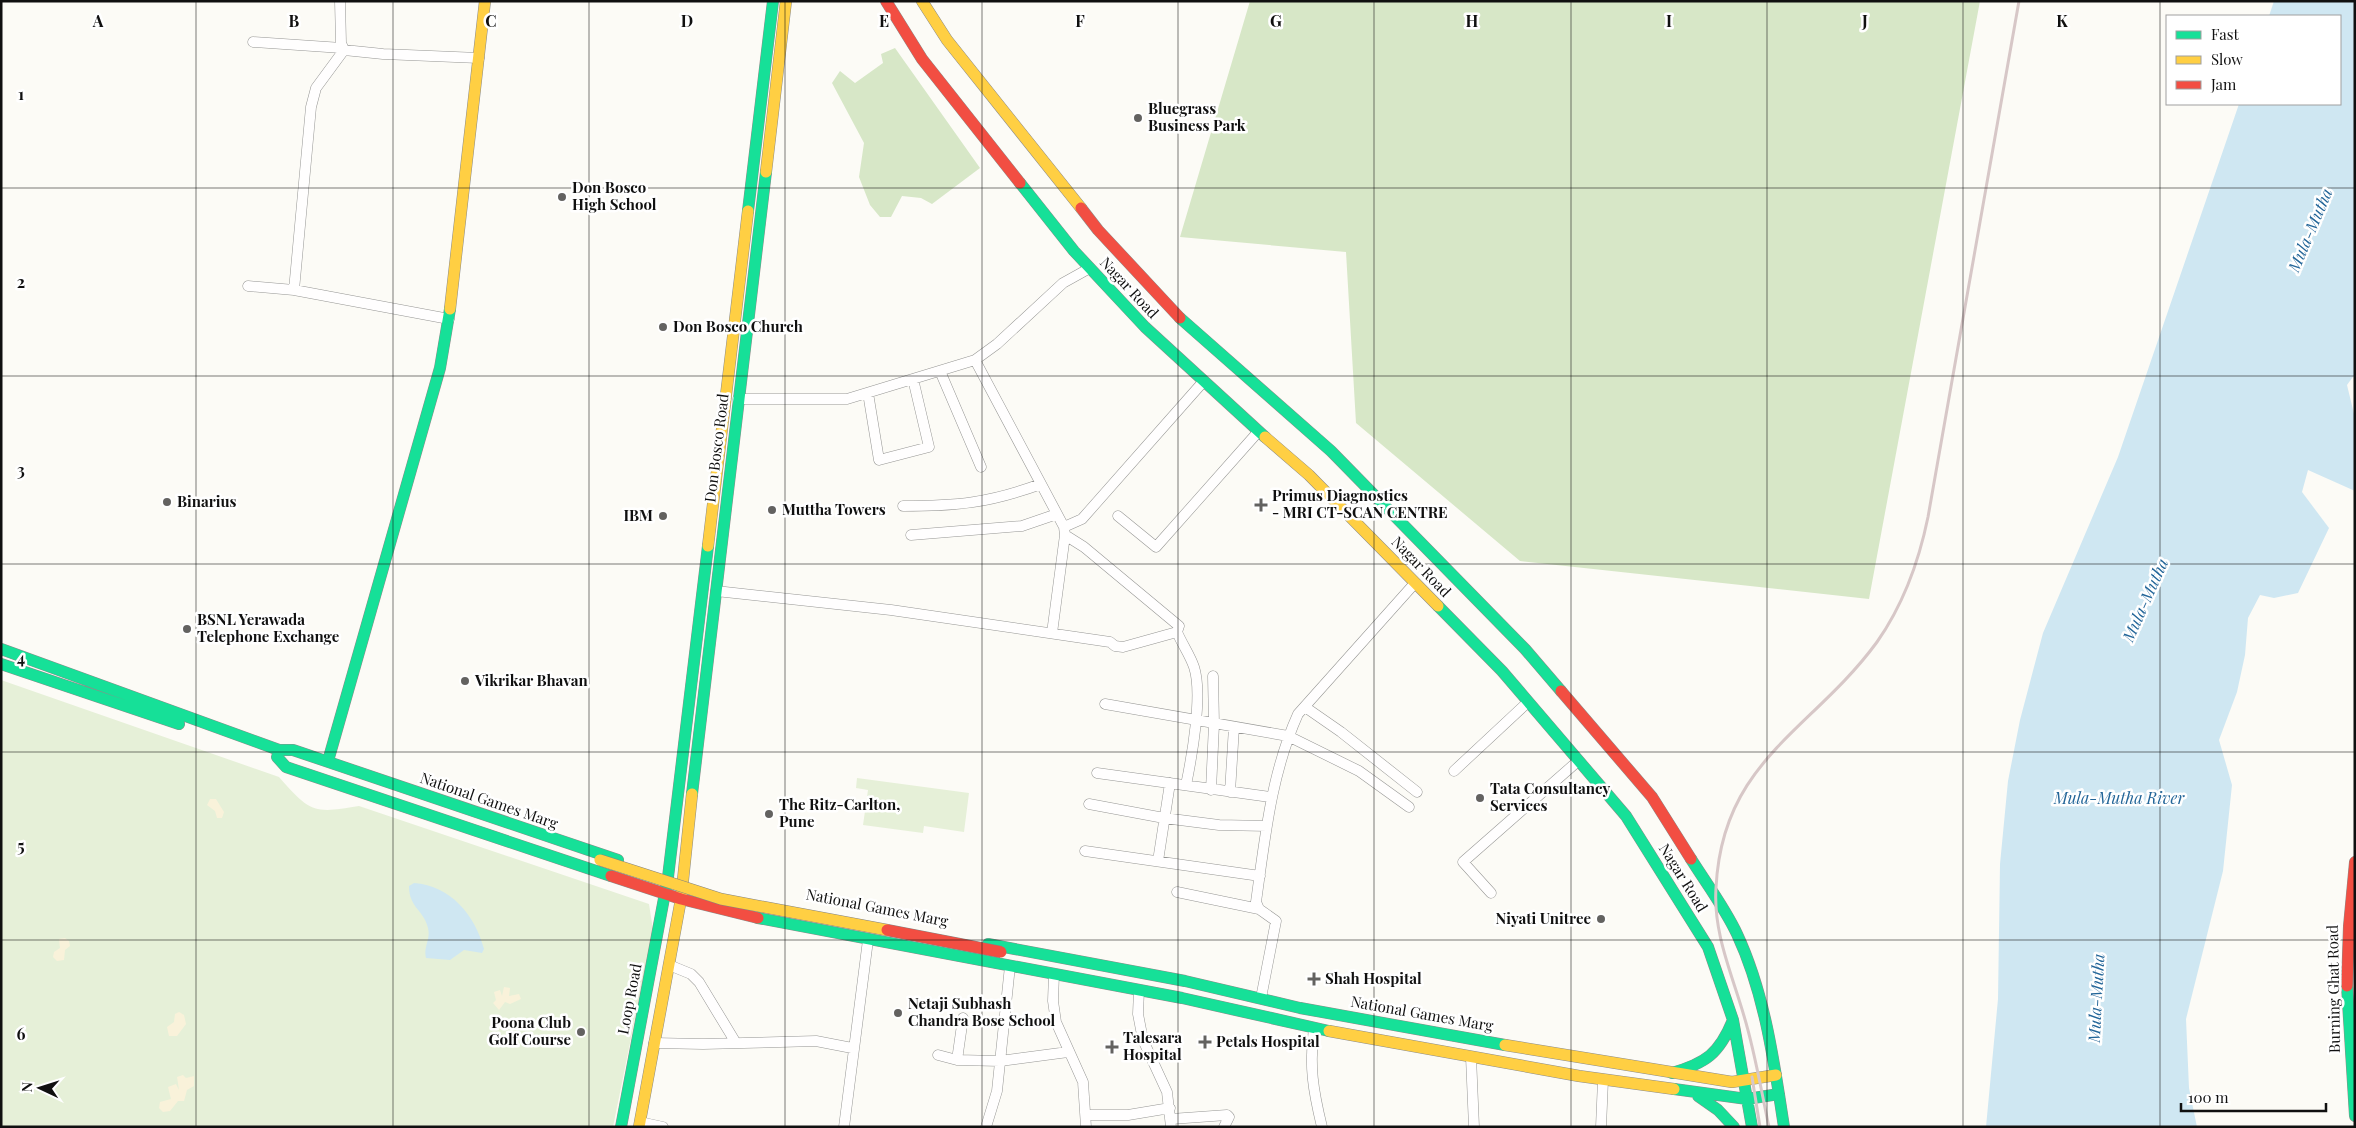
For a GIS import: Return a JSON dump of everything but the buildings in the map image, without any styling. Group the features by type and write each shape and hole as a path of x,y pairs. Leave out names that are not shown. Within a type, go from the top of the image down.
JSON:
{"main road":[{"path":"328,761 440,368 449,319 485,1"},
{"name":"Don Bosco Road","path":"668,876 773,1"},
{"name":"Don Bosco Road","path":"681,899 786,1"},
{"name":"Nagar Road","path":"886,1 922,59 1090,268 1145,327 1258,432 1309,475 1416,583 1502,671 1626,816 1708,947 1733,1020 1752,1127"},
{"name":"Nagar Road","path":"922,1 947,40 1108,240 1201,338 1331,451 1525,649 1652,797 1737,933 1762,1005 1776,1074 1784,1127"},
{"name":"National Games Marg","path":"1,649 278,753 286,767 665,894 724,911 868,940 1139,990 1314,1028 1603,1080 1694,1094 1748,1099 1779,1094"},
{"name":"National Games Marg","path":"1,664 278,753 293,750 328,761 682,881 727,894 1185,980 1300,1008 1582,1059 1732,1082 1776,1074"},
{"path":"278,753 599,863 720,899 1244,1000 1261,998"},
{"name":"Burning Ghat Road","path":"2355,862 2351,914 2349,1062 2355,1116"},
{"name":"Loop Road","path":"621,1127 668,876"},
{"path":"724,911 727,894"},
{"name":"Loop Road","path":"639,1125 681,899"},
{"path":"1000,954 1243,1005 1257,1016"},
{"path":"1672,1073 1696,1067 1713,1057 1726,1038 1733,1020"},
{"path":"1694,1094 1718,1110 1734,1127"}],"street":[{"path":"294,290 311,107 316,88 343,49 340,1"},
{"path":"253,42 384,54 479,58"},
{"path":"738,399 838,400 868,393 974,360 997,344 1064,283 1090,268"},
{"path":"248,286 294,290 449,319"},
{"path":"716,591 891,610 1110,642 1115,646 1123,647 1176,632 1179,626 1176,622 1065,531 974,360"},
{"path":"940,371 981,466"},
{"path":"868,393 879,460 929,447 913,379"},
{"path":"1052,633 1065,531 1082,519 1203,382"},
{"path":"1118,516 1156,548 1258,432"},
{"path":"903,506 965,505 1002,498 1041,484"},
{"path":"911,535 1022,526 1057,514"},
{"path":"1259,910 1256,902 1270,797 1288,736 1298,714 1416,583"},
{"path":"1176,632 1194,665 1196,676 1193,750 1186,785"},
{"path":"1211,790 1214,724 1213,676"},
{"path":"1454,771 1528,702"},
{"path":"1105,704 1195,722 1288,736 1359,771 1409,807"},
{"path":"1305,707 1341,732 1417,792"},
{"path":"1230,792 1234,728"},
{"path":"1491,893 1463,862 1578,761"},
{"path":"1097,773 1270,797"},
{"path":"1158,861 1170,783"},
{"path":"1089,804 1164,818 1219,825 1233,823 1266,826"},
{"path":"1085,851 1260,876"},
{"path":"1177,892 1259,910 1276,921 1261,998"},
{"path":"844,1127 852,1048 868,940"},
{"path":"668,966 691,974 699,982 736,1043"},
{"path":"986,1127 996,1091 1010,966"},
{"path":"1054,974 1052,1001 1068,1052 1083,1082 1086,1127"},
{"path":"1139,990 1138,1014 1143,1040 1167,1092 1171,1123 1227,1115 1229,1117 1228,1122 1224,1127"},
{"path":"957,1060 963,1018"},
{"path":"1314,1028 1310,1058 1312,1084 1322,1127"},
{"path":"654,1043 816,1041 852,1048"},
{"path":"938,1054 957,1060 1000,1060 1068,1052"},
{"path":"1471,1057 1474,1127"},
{"path":"1601,1127 1603,1080"},
{"path":"1086,1115 1128,1115 1170,1108"},
{"path":"639,1125 663,1127"}],"green space":[{"path":"1250,1 1980,1 1869,599 1520,561 1356,423 1346,252 1180,237"},
{"path":"895,48 980,168 932,204 921,198 902,196 891,217 880,217 870,205 859,177 864,143 832,83 840,71 855,83 883,63 881,54"},
{"name":"Poona Club Golf Course","path":"1,680 279,777 298,797 313,808 331,810 359,806 649,904 653,930 613,1127 1,1127"},
{"path":"857,778 969,793 964,832 924,826 923,833 863,825 868,790 856,788"}],"sand":[{"path":"210,799 216,799 224,812 222,818 217,818 215,811 207,805"},
{"path":"65,938 69,941 70,946 65,950 64,960 57,961 53,957 54,952 60,948 59,939"},
{"path":"504,987 510,988 509,996 519,994 521,999 510,1004 505,1002 499,1010 493,1003 496,1000 494,992 500,990 502,996"},
{"path":"179,1012 184,1015 186,1024 177,1036 169,1036 167,1027 174,1022 175,1014"},
{"path":"183,1075 186,1078 194,1076 194,1086 187,1090 184,1101 178,1101 170,1111 163,1112 159,1108 160,1102 171,1099 168,1087 176,1084 179,1090 177,1077"}],"water":[{"name":"Mula-Mutha River","path":"2274,1 2355,1 2355,374 2347,385 2355,418 2355,491 2308,470 2302,492 2329,528 2298,593 2274,598 2260,595 2248,618 2245,655 2237,692 2219,740 2232,785 2223,871 2186,1019 2189,1088 2197,1127 1986,1127 1998,999 2000,864 2008,781 2020,720 2043,633 2118,457 2239,105 2341,105 2341,15 2269,15"},
{"path":"414,883 427,885 439,890 460,904 468,914 480,937 484,949 482,953 464,950 450,960 426,958 425,950 429,932 426,922 411,899 409,886"}],"railway":[{"path":"1769,1127 1751,1043 1724,953 1717,921 1716,888 1722,844 1735,808 1752,777 1774,750 1852,673 1877,642 1895,613 1915,566 1928,517 2019,1"},
{"path":"1752,1077 1760,1127"}],"traffic: fast":[{"path":"748,211 773,1"},
{"path":"692,794 766,172"},
{"path":"1020,183 1074,251 1145,327 1265,437"},
{"path":"328,761 440,368 450,309"},
{"path":"1180,318 1331,451 1525,649 1561,691"},
{"path":"621,1127 668,877 708,546"},
{"path":"1438,606 1502,671 1626,816 1708,947 1733,1020 1752,1127"},
{"path":"1,649 279,750 293,750 618,860"},
{"path":"1,664 179,724"},
{"path":"277,757 286,767 611,876"},
{"path":"1691,859 1727,915 1747,957 1755,980 1767,1029 1784,1127"},
{"path":"758,918 1182,998 1329,1031"},
{"path":"988,944 1185,981 1300,1008 1505,1045"},
{"path":"2347,986 2355,1116"},
{"path":"1672,1073 1703,1061 1710,1056 1728,1032 1733,1020"},
{"path":"1674,1089 1747,1099 1779,1094"},
{"path":"1698,1096 1718,1110 1734,1127"}],"traffic: slow":[{"path":"450,309 485,1"},
{"path":"766,172 786,1"},
{"path":"922,1 947,40 1081,208"},
{"path":"708,546 748,211"},
{"path":"1265,437 1309,475 1438,606"},
{"path":"639,1127 681,899 692,794"},
{"path":"600,860 721,899 887,930"},
{"path":"1329,1031 1579,1076 1674,1089"},
{"path":"1505,1045 1732,1082 1776,1075"}],"traffic: jam":[{"path":"886,1 922,59 1020,183"},
{"path":"1081,208 1098,230 1180,318"},
{"path":"1561,691 1652,797 1691,859"},
{"path":"2347,986 2349,926 2355,862"},
{"path":"611,876 681,899 758,918"},
{"path":"887,930 1001,952"}],"place":[{"name":"Bluegrass Business Park","path":"1138,118"},
{"name":"Don Bosco High School","path":"562,197"},
{"name":"Don Bosco Church","path":"663,327"},
{"name":"Binarius","path":"167,502"},
{"name":"Primus Diagnostics - MRI CT-SCAN CENTRE","path":"1261,505"},
{"name":"Muttha Towers","path":"772,510"},
{"name":"IBM","path":"663,516"},
{"name":"BSNL Yerawada Telephone Exchange","path":"187,629"},
{"name":"Vikrikar Bhavan","path":"465,681"},
{"name":"Tata Consultancy Services","path":"1480,798"},
{"name":"The Ritz-Carlton, Pune","path":"769,814"},
{"name":"Niyati Unitree","path":"1601,919"},
{"name":"Shah Hospital","path":"1314,979"},
{"name":"Netaji Subhash Chandra Bose School","path":"898,1013"},
{"name":"Poona Club Golf Course","path":"581,1032"},
{"name":"Petals Hospital","path":"1205,1042"},
{"name":"Talesara Hospital","path":"1112,1047"}],"water label":[{"name":"Mula-Mutha","path":"2310,230"},
{"name":"Mula-Mutha","path":"2145,600"},
{"name":"Mula-Mutha","path":"2096,998"}]}
